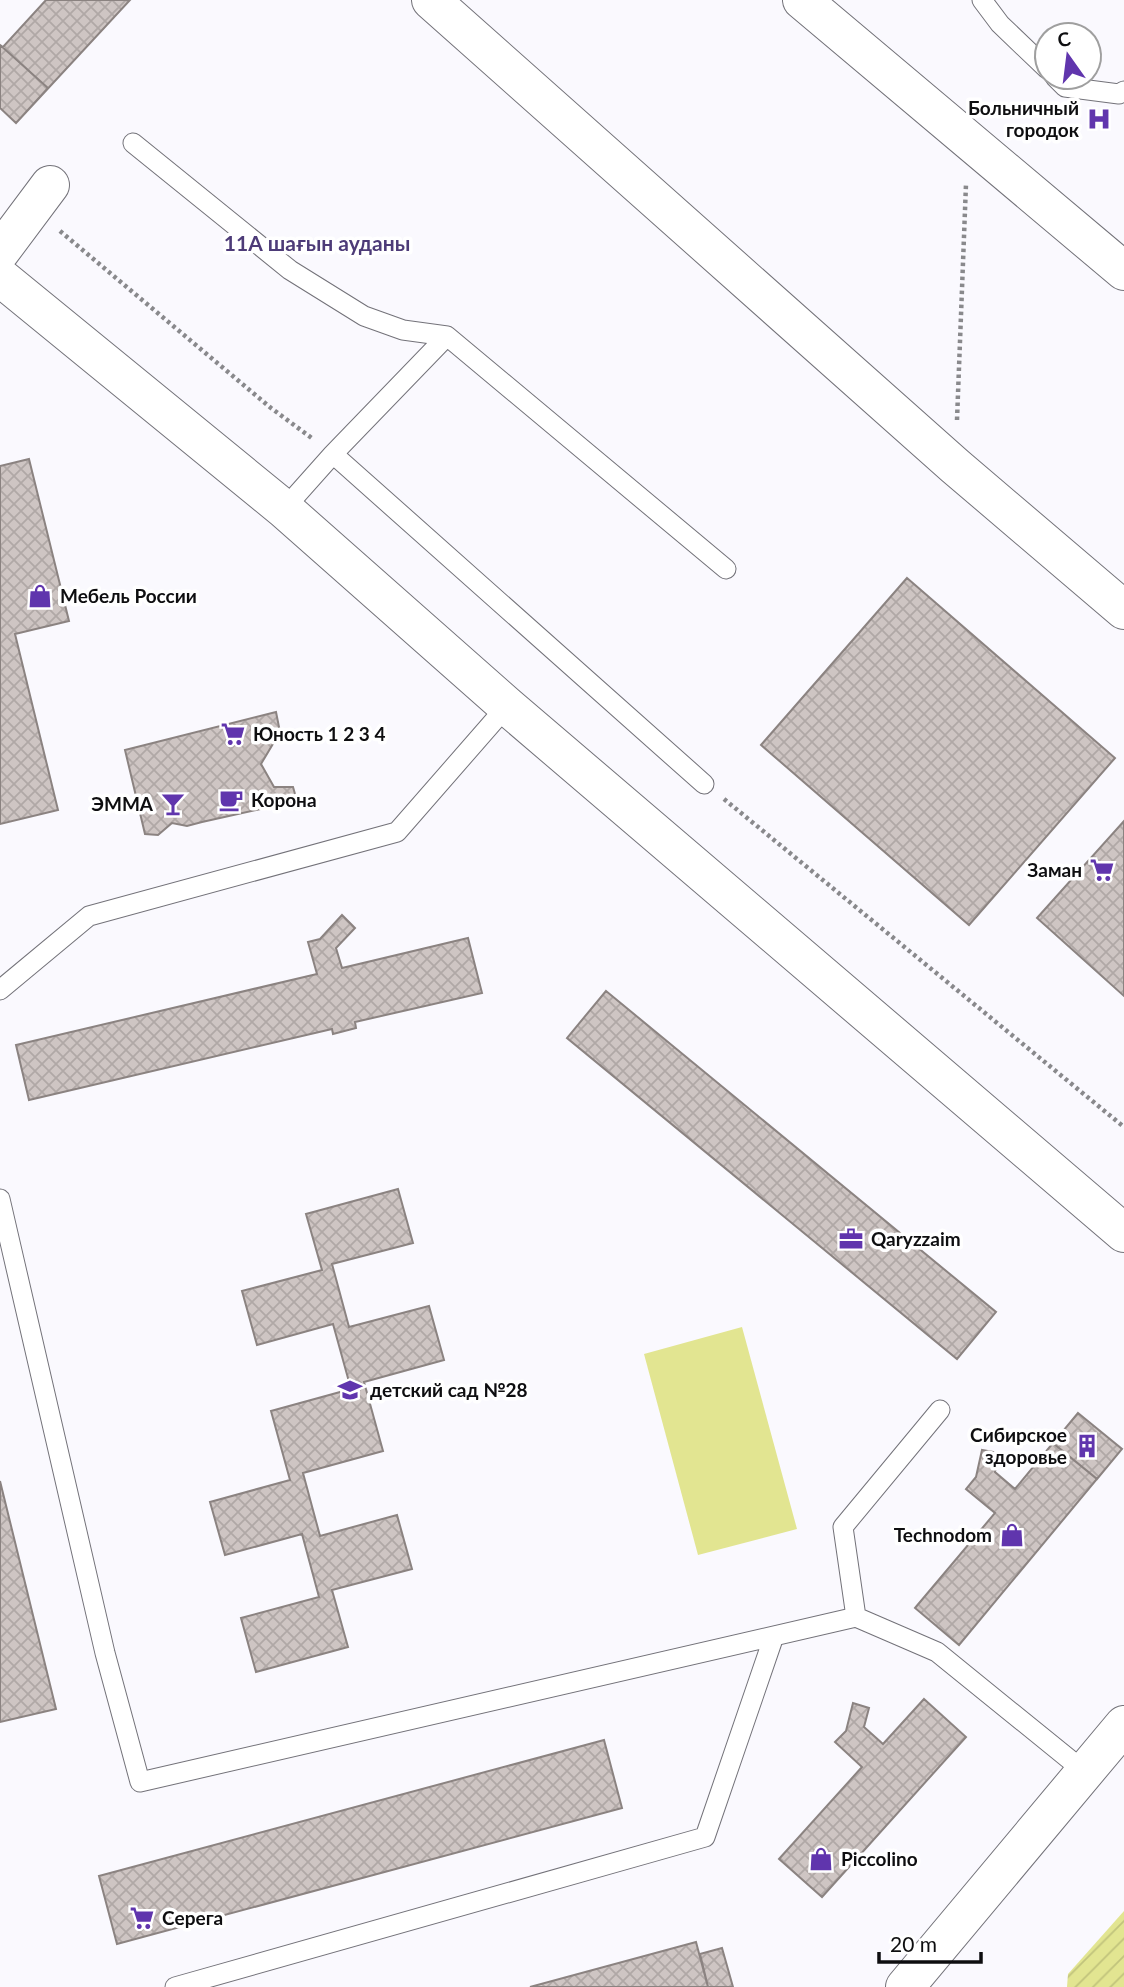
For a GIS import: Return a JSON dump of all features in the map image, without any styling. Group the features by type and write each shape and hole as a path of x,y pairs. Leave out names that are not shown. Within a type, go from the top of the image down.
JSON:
{"main road":[{"path":"431,0 955,466 1124,610"},
{"path":"802,0 1124,271"},
{"path":"0,252 42,197"},
{"path":"4,291 284,509 507,706 1124,1233"},
{"path":"905,1987 1124,1725"}],"lane":[{"path":"982,0 999,24 1033,56"},
{"path":"1096,91 1119,94 1124,91"},
{"path":"133,143 290,270 353,310 403,330 447,336 726,569"},
{"path":"284,509 447,336"},
{"path":"333,454 704,784"},
{"path":"0,990 89,916 397,832 507,706"},
{"path":"0,1199 105,1653 140,1782 856,1617 937,1652 1085,1772"},
{"path":"856,1617 843,1527 940,1410"},
{"path":"175,1987 705,1837 774,1636"}],"path":[{"path":"955,466 967,139"},
{"path":"42,197 271,408 333,454"},
{"path":"704,784 1124,1127"}],"green space":[{"path":"742,1327 797,1529 698,1555 644,1354"},
{"path":"1124,1911 1124,1987 1067,1987 1068,1974"}],"building":[{"path":"46,0 130,0 16,123 0,108 0,45 3,47"},
{"path":"0,45 48,88 16,123 0,108"},
{"path":"29,459 69,621 15,634 58,810 0,824 0,466"},
{"path":"907,578 1115,758 969,925 761,745"},
{"path":"276,712 280,732 261,764 274,787 293,787 297,801 187,826 172,823 158,835 145,834 125,750"},
{"name":"Заман","path":"1124,821 1124,996 1037,918"},
{"path":"342,915 355,928 336,948 342,968 468,938 482,993 355,1022 356,1028 333,1034 332,1029 29,1100 16,1045 317,974 308,942 320,939"},
{"path":"606,991 996,1312 957,1359 567,1038"},
{"path":"398,1189 413,1243 332,1264 349,1327 429,1306 444,1360 364,1382 383,1451 303,1473 320,1536 397,1515 412,1569 332,1590 348,1647 256,1672 241,1618 319,1597 302,1534 225,1555 210,1502 290,1480 271,1411 351,1389 333,1324 257,1345 242,1291 322,1270 306,1214"},
{"name":"Сибирское здоровье","path":"1078,1413 1122,1449 1097,1479 1053,1443"},
{"path":"1053,1443 1097,1479 959,1645 915,1608 995,1513 966,1489 976,1477 982,1450 999,1453 995,1472 1015,1489"},
{"path":"0,1481 56,1709 0,1722"},
{"path":"924,1699 966,1737 822,1897 779,1859 862,1767 835,1742 846,1731 853,1703 869,1708 864,1727 883,1744"},
{"path":"604,1740 622,1808 117,1944 99,1876"},
{"path":"696,1942 708,1987 530,1987"},
{"path":"722,1948 733,1987 708,1987 700,1954"}],"place":[{"name":"Больничный городок","path":"1099,119"},
{"name":"Мебель России","path":"40,596"},
{"name":"Юность 1 2 3 4","path":"233,734"},
{"name":"Корона","path":"231,800"},
{"name":"ЭММА","path":"173,804"},
{"name":"Заман","path":"1102,870"},
{"name":"Qaryzzaim","path":"851,1239"},
{"name":"детский сад №28","path":"350,1390"},
{"name":"Сибирское здоровье","path":"1087,1446"},
{"name":"Technodom","path":"1012,1535"},
{"name":"Piccolino","path":"821,1859"},
{"name":"Cерега","path":"142,1918"}],"district":[{"name":"11А шағын ауданы","path":"317,244"}]}
